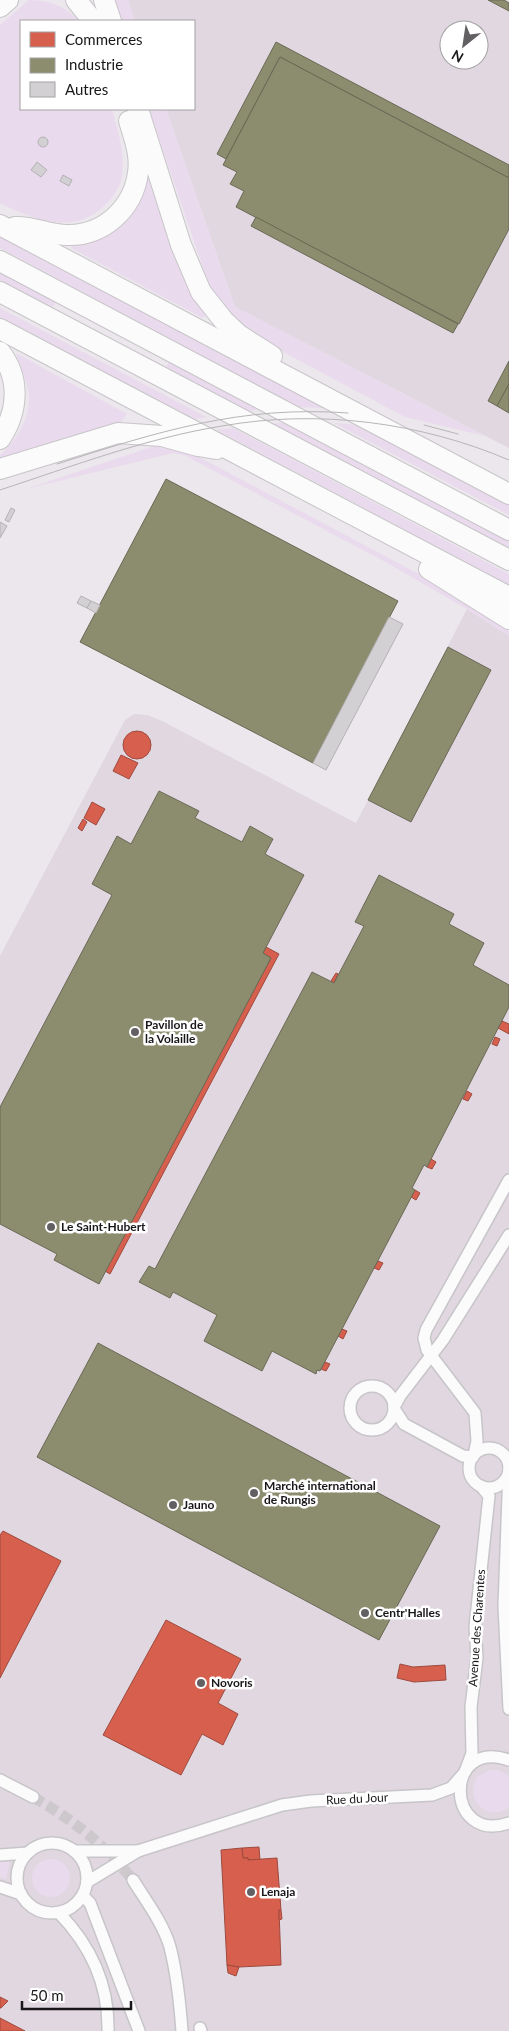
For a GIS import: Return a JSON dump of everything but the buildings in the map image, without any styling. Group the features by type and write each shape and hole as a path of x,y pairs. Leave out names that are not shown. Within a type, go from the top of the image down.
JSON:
{"highway":[{"path":"0,7 8,0"},
{"path":"76,0 92,20"},
{"path":"104,0 111,20"},
{"path":"3,226 20,226 50,233 78,235 100,228 115,218 130,198 138,172 135,140 125,110"},
{"path":"138,110 184,253 201,292 224,321 239,334 303,375 306,387"},
{"path":"3,226 306,387 506,489"},
{"path":"0,261 509,530"},
{"path":"0,292 509,560"},
{"path":"0,329 509,596"},
{"path":"0,352 13,379 14,401 11,419 0,439"},
{"path":"0,469 118,433 162,436 198,446 233,451"},
{"path":"392,534 394,544 401,553 444,577 509,619"}],"street":[{"path":"509,1180 426,1330 425,1344 432,1356 471,1406 477,1418 477,1440 474,1456 470,1473 481,1486 493,1487 504,1481 509,1469 506,1458 497,1450 485,1449 474,1456 463,1456 404,1424 394,1409 400,1396 432,1356 509,1235"},
{"name":"Avenue des Charentes","path":"509,1469 504,1606 509,1709"},
{"name":"Avenue des Charentes","path":"468,1815 462,1805 459,1794 460,1783 472,1753 471,1707 477,1658 475,1627 489,1496 481,1486"},
{"name":"Rue du Jour","path":"432,1795 451,1788 480,1759 490,1756 509,1760"},
{"path":"0,1780 33,1798"},
{"name":"Rue du Jour","path":"138,1851 282,1805 311,1801 432,1795 452,1799 477,1822 498,1826 509,1823"},
{"path":"0,1854 28,1853 46,1844 65,1846 74,1851 84,1865 87,1882 83,1896 69,1910 48,1914 37,1910 21,1894 18,1886 18,1868 28,1853"},
{"path":"74,1851 138,1851"},
{"path":"87,1882 138,1851"},
{"path":"133,1880 155,1915 170,1946 181,2010 182,2031"},
{"path":"0,1887 21,1894"},
{"path":"83,1896 90,1903 139,2031"},
{"path":"60,1913 88,1949 99,1975 108,2001 108,2031"}],"shaded area":[{"path":"29,0 44,1 57,5 68,11 78,20 20,20 20,110 112,110 122,150 122,176 113,196 93,215 80,220 54,222 26,215 0,203 0,25"},
{"path":"113,0 128,0 135,20 120,20"},
{"path":"128,0 509,0 509,448 235,307 166,110 195,110 195,20 135,20"},
{"path":"149,110 166,110 235,307 485,436 405,417 251,335 212,294"},
{"path":"145,161 207,313 203,318 71,248 73,244 96,240 111,234 124,224 133,205"},
{"path":"0,235 324,408 297,407 0,248"},
{"path":"0,272 56,301 52,309 0,282"},
{"path":"0,308 206,417 191,420 0,320"},
{"path":"16,353 127,414 115,429 0,463 0,455 16,437 24,422 29,406 27,387"},
{"path":"169,361 259,410 244,411 165,370"},
{"path":"285,423 509,541 509,551 266,424"},
{"path":"334,423 359,425 509,504 509,515"},
{"path":"233,428 509,574 509,585 217,430"},
{"path":"169,441 460,596 509,631 509,636 467,609 389,564 184,455 173,453 26,489"},
{"name":"Marché international de Rungis","path":"467,609 509,636 509,2031 0,2031 0,956 125,720 134,714 147,715 162,721 356,823"},
{"path":"490,1770 498,1770 509,1776 509,1807 501,1811 486,1811 480,1807 473,1794 477,1777"},
{"path":"51,1859 58,1860 64,1865 69,1871 69,1885 64,1891 58,1896 51,1897 44,1896 38,1891 33,1885 32,1878 33,1871 38,1865 44,1860"},
{"path":"0,1860 10,1861 6,1879 0,1877"}],"tunnel":[{"path":"33,1797 75,1824 99,1844 133,1880"}],"tram line":[{"path":"57,464 130,441 235,417 271,413 348,413"},
{"path":"0,490 138,445 194,431 258,421 332,419 368,422 440,436 509,460"},
{"path":"424,425 458,434"}],"place":[{"name":"Pavillon de la Volaille","path":"135,1032"},
{"name":"Le Saint-Hubert","path":"51,1227"},
{"name":"Marché international de Rungis","path":"254,1493"},
{"name":"Jauno","path":"173,1505"},
{"name":"Centr'Halles","path":"365,1613"},
{"name":"Novoris","path":"201,1683"},
{"name":"Lenaja","path":"251,1892"}]}
